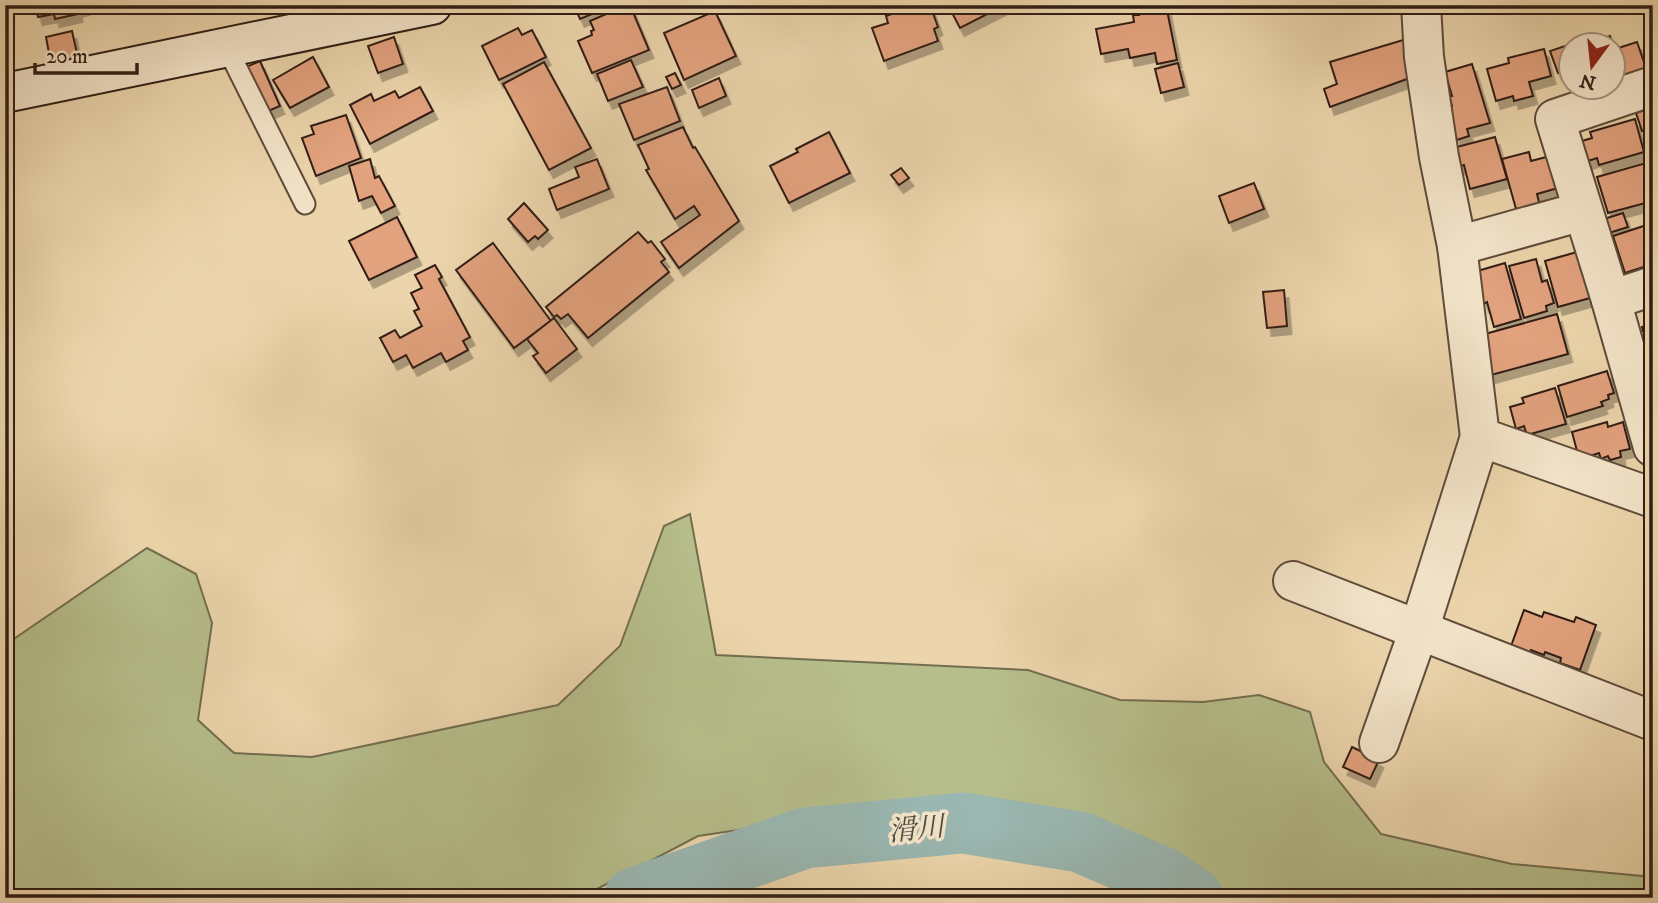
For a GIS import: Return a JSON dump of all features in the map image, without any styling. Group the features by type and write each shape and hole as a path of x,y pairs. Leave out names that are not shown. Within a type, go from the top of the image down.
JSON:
{"street":[{"path":"5,93 432,5"},
{"path":"1379,743 1419,630 1480,437 1457,246 1438,157 1424,57 1421,5"},
{"path":"1653,89 1647,88 1555,119 1653,447"},
{"path":"1457,246 1583,211"},
{"path":"1611,300 1653,286"},
{"path":"1480,437 1653,498"},
{"path":"1293,580 1653,721"}],"lane":[{"path":"227,48 305,204"}],"green space":[{"path":"690,514 716,655 1028,670 1120,700 1203,702 1259,695 1310,712 1324,762 1381,834 1512,864 1653,877 1653,898 1233,898 1116,826 913,804 698,836 580,898 5,898 5,645 147,548 196,574 212,623 198,720 234,753 312,757 558,705 620,646 664,526"}],"building":[{"path":"35,5 85,7 77,9 78,14 55,19 54,14 38,17"},
{"path":"574,5 594,5 597,12 580,19"},
{"path":"630,5 649,50 592,73 578,41 592,35 591,31 594,30 590,21"},
{"path":"917,5 930,5 938,27 934,29 938,41 884,61 872,28 888,23 886,16"},
{"path":"948,5 1005,5 960,28"},
{"path":"1137,5 1166,5 1177,60 1157,64 1155,53 1130,58 1128,49 1101,54 1096,29 1134,22 1133,15 1139,15"},
{"path":"715,11 736,56 684,80 664,33"},
{"path":"518,28 522,35 532,30 546,57 499,80 482,46"},
{"path":"72,31 78,58 51,64 46,37"},
{"path":"394,37 403,64 378,73 368,46"},
{"path":"1413,37 1418,75 1330,107 1324,89 1337,84 1330,62"},
{"path":"1637,42 1646,68 1626,75 1626,46"},
{"path":"1544,49 1551,76 1529,82 1533,96 1514,101 1513,96 1496,101 1487,69 1509,63 1508,58"},
{"path":"1556,49 1556,68 1550,51"},
{"path":"313,57 329,87 290,108 273,80"},
{"path":"631,60 643,87 608,101 597,74"},
{"path":"260,61 280,106 266,112 246,67"},
{"path":"544,62 591,148 549,170 503,84"},
{"path":"1178,63 1184,87 1161,93 1155,69"},
{"path":"1472,64 1490,123 1467,129 1469,136 1457,140 1447,107 1452,106 1449,96 1452,96 1445,72"},
{"path":"675,73 681,85 672,89 666,77"},
{"path":"719,78 726,96 699,108 692,90"},
{"path":"420,87 433,111 370,144 350,105 371,94 374,101 395,91 399,98"},
{"path":"667,87 680,121 634,140 619,104"},
{"path":"1653,107 1653,127 1642,131 1636,113"},
{"path":"346,115 361,158 316,176 302,138 314,134 311,126"},
{"path":"1635,119 1644,152 1599,165 1597,158 1588,161 1582,141 1592,138 1590,132"},
{"path":"683,127 693,148 695,147 739,221 679,268 661,242 700,215 694,206 675,219 646,170 649,169 638,145"},
{"path":"829,132 850,173 789,203 770,166"},
{"path":"1495,137 1507,179 1470,189 1464,165 1458,167 1453,148"},
{"path":"1529,152 1531,161 1550,156 1558,188 1537,194 1540,206 1516,209 1502,159"},
{"path":"370,159 375,178 379,176 395,206 381,213 372,196 359,201 349,166"},
{"path":"597,159 609,189 557,210 549,189 579,177 575,167"},
{"path":"1653,161 1653,201 1608,213 1597,177"},
{"path":"901,168 909,178 899,185 891,175"},
{"path":"1254,183 1264,209 1229,223 1219,196"},
{"path":"524,203 548,230 538,239 535,236 528,242 508,219"},
{"path":"1623,213 1628,227 1609,233 1604,219"},
{"path":"397,217 417,257 369,280 349,241"},
{"path":"1653,223 1653,264 1625,273 1613,236"},
{"path":"638,232 648,243 651,241 665,259 661,262 669,272 588,338 568,314 561,319 557,315 554,317 546,307"},
{"path":"493,243 551,321 514,348 456,270"},
{"path":"1577,252 1590,298 1558,307 1545,261"},
{"path":"1536,259 1542,282 1547,280 1554,303 1546,306 1547,311 1524,318 1509,266"},
{"path":"1505,263 1521,319 1494,327 1474,272"},
{"path":"435,265 442,277 439,279 470,337 463,341 468,350 446,362 441,353 413,368 406,355 393,362 380,338 395,330 400,338 422,326 414,311 419,309 411,293 422,288 415,275"},
{"path":"1284,290 1287,326 1267,328 1263,292"},
{"path":"1557,314 1568,354 1491,375 1485,356 1490,354 1485,334"},
{"path":"554,318 577,349 546,373 533,356 538,353 527,339"},
{"path":"1653,324 1653,373 1641,376 1628,335 1643,331 1642,327"},
{"path":"1607,371 1614,393 1601,402 1603,406 1567,417 1558,386"},
{"path":"1555,388 1566,424 1527,435 1524,426 1516,429 1510,407 1524,403 1522,398"},
{"path":"1607,422 1608,427 1623,422 1630,449 1620,451 1621,457 1610,460 1608,456 1601,459 1599,453 1584,458 1578,455 1572,432"},
{"path":"1524,610 1542,617 1544,612 1574,622 1576,617 1596,625 1580,670 1560,663 1561,658 1545,652 1544,655 1531,650 1529,657 1510,649"},
{"path":"1352,747 1379,760 1370,779 1343,767"}],"waterway":[{"name":"滑川","path":"634,898 805,838 963,823 1080,842 1166,879 1193,898"}]}
